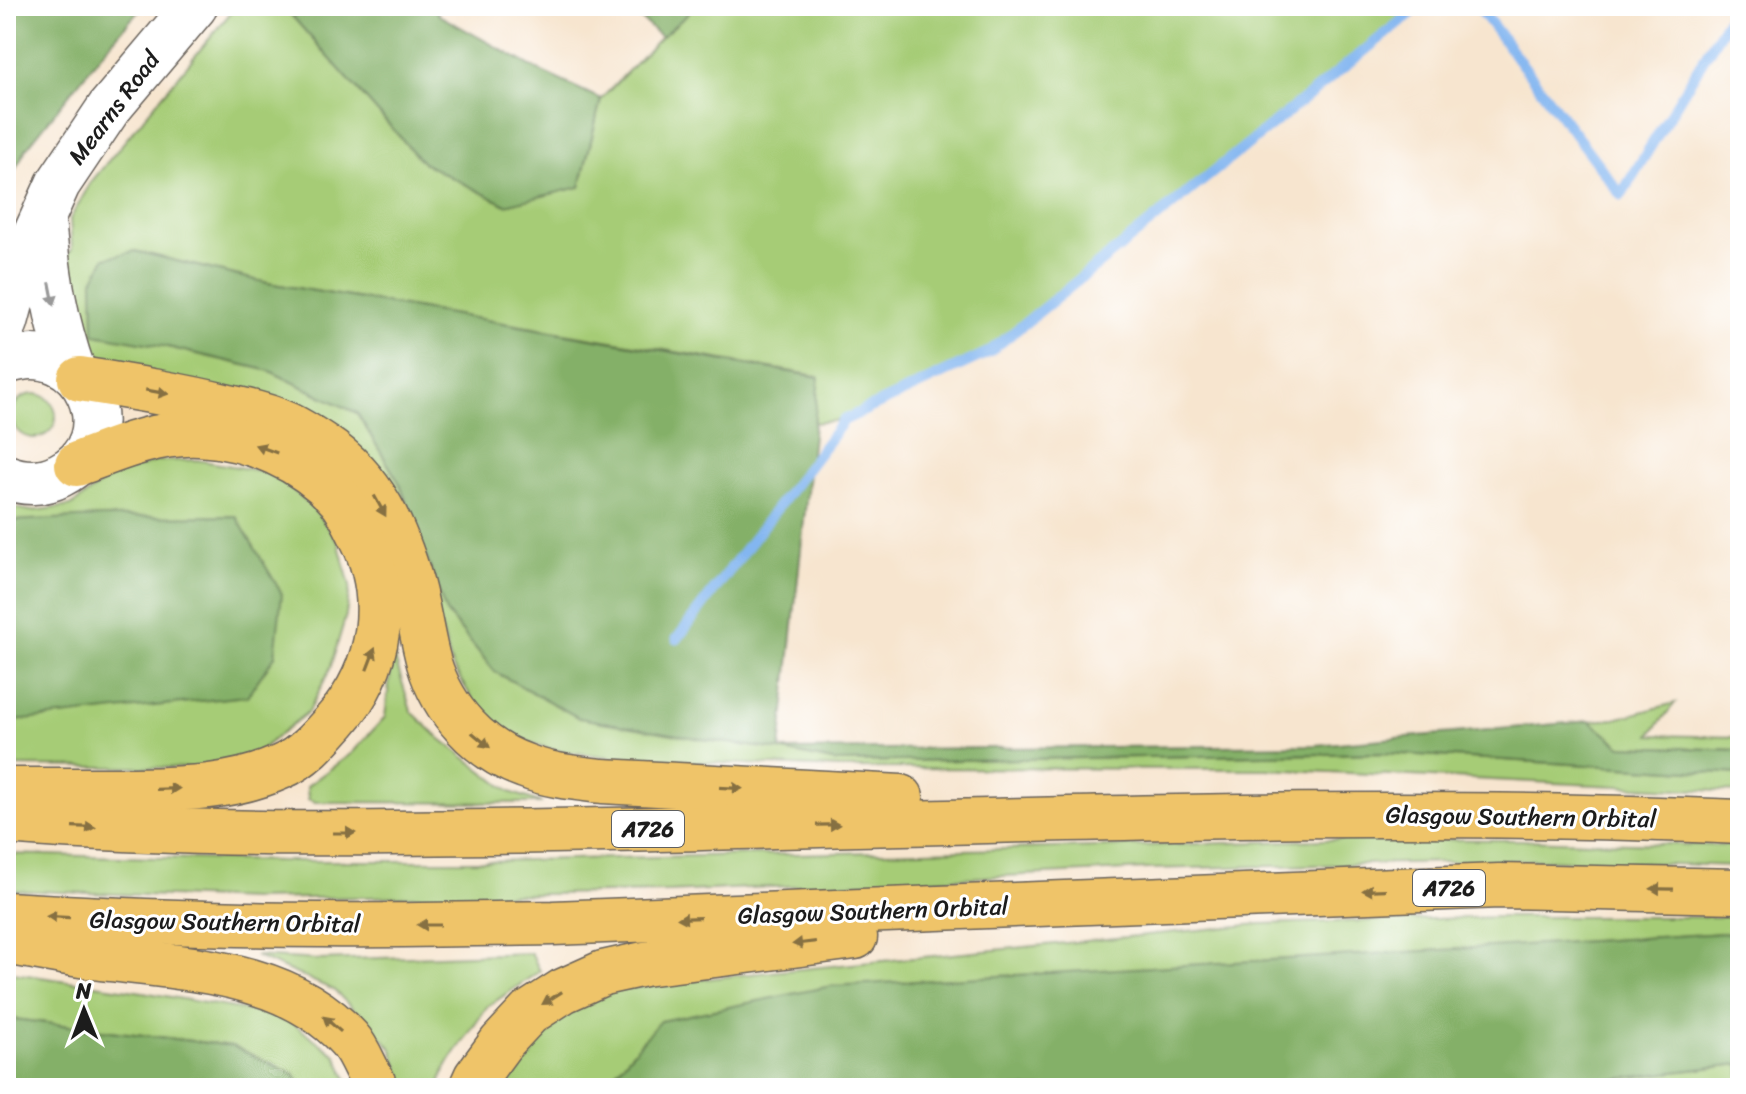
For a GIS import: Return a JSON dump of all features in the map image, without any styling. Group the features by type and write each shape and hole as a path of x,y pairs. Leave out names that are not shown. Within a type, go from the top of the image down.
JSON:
{"highway":[{"path":"77,376 209,402 287,424 326,447 357,474 375,495 401,553 430,667 443,696 458,719 476,738 496,753 523,766 553,775 602,781 1291,815"},
{"path":"6,790 221,786 285,766 319,740 348,707 365,675 376,644 379,610 376,577 368,548 340,499 297,463 269,449 200,434 150,437 77,464"},
{"name":"Glasgow Southern Orbital","path":"6,822 220,832 467,833 1291,815 1523,816 1740,822"},
{"name":"Glasgow Southern Orbital","path":"6,914 321,925 475,924 1499,886 1740,891"},
{"path":"471,1088 501,1043 529,1013 563,991 603,973 644,964 1159,898"},
{"path":"6,942 77,955 193,969 258,983 291,995 325,1017 351,1040 374,1088"}],"street":[{"name":"Mearns Road","path":"6,322 21,266 58,184 109,108 195,6"},
{"name":"Mearns Road","path":"43,217 47,270 58,322 77,376 90,394 95,413 94,431 88,449 77,464"},
{"path":"6,362 32,356 47,358 62,364 77,376"},
{"path":"6,477 17,481 49,480 77,464"}],"green space":[{"path":"6,6 143,6 26,149 6,187"},
{"path":"236,6 283,6 423,163 580,187 601,99 694,6 1420,6 989,351 844,420 814,423 818,376 268,283 135,251 94,333 270,371 357,413 400,484 446,612 495,672 713,741 837,762 1385,753 1740,774 1740,792 1267,769 839,768 625,759 554,750 518,739 477,706 452,666 428,582 131,370 94,359 84,346 65,257 72,249 70,219 91,182"},
{"path":"283,6 434,6 439,15 538,70 601,99 580,187 506,205 423,163"},
{"path":"626,6 694,6 661,37"},
{"path":"135,251 268,283 819,377 780,750 1315,745 1590,721 1621,746 1740,750 1740,774 1385,753 837,762 579,718 495,672 446,612 400,484 357,413 270,371 163,346 94,334 93,280 105,258"},
{"path":"34,394 50,400 56,416 50,432 34,438 18,432 12,416 18,400"},
{"path":"197,460 272,473 312,506 338,541 350,586 346,615 330,669 309,711 250,758 205,768 6,766 6,506 31,511 71,506 112,476 157,461"},
{"path":"236,516 282,594 275,656 247,696 6,722 6,521"},
{"path":"393,652 411,711 437,736 510,792 542,803 315,802 308,799 307,786 352,753 385,717"},
{"path":"1675,703 1650,735 1740,737 1740,750 1621,746 1590,721 1615,719"},
{"path":"1355,839 1740,846 1740,866 1533,860 1148,869 668,892 252,899 6,890 6,854 282,861 482,861"},
{"path":"1502,917 1740,917 1740,932 1194,966 660,1021 602,1088 492,1088 537,1030 609,991 739,975 1259,924"},
{"path":"1740,932 1740,1064 1541,1088 602,1088 660,1021 831,986"},
{"path":"531,953 540,971 487,1007 447,1065 438,1088 406,1088 391,1047 334,990 255,956 319,960"},
{"path":"6,972 284,1017 336,1055 351,1088 305,1088 293,1073 232,1046 6,1018"},
{"path":"6,1018 232,1046 293,1074 305,1088 6,1088"},
{"path":"1740,1064 1740,1088 1541,1088"}],"waterway":[{"path":"677,639 844,420 989,352 1420,6"},
{"path":"1478,6 1621,195 1736,6"}]}
